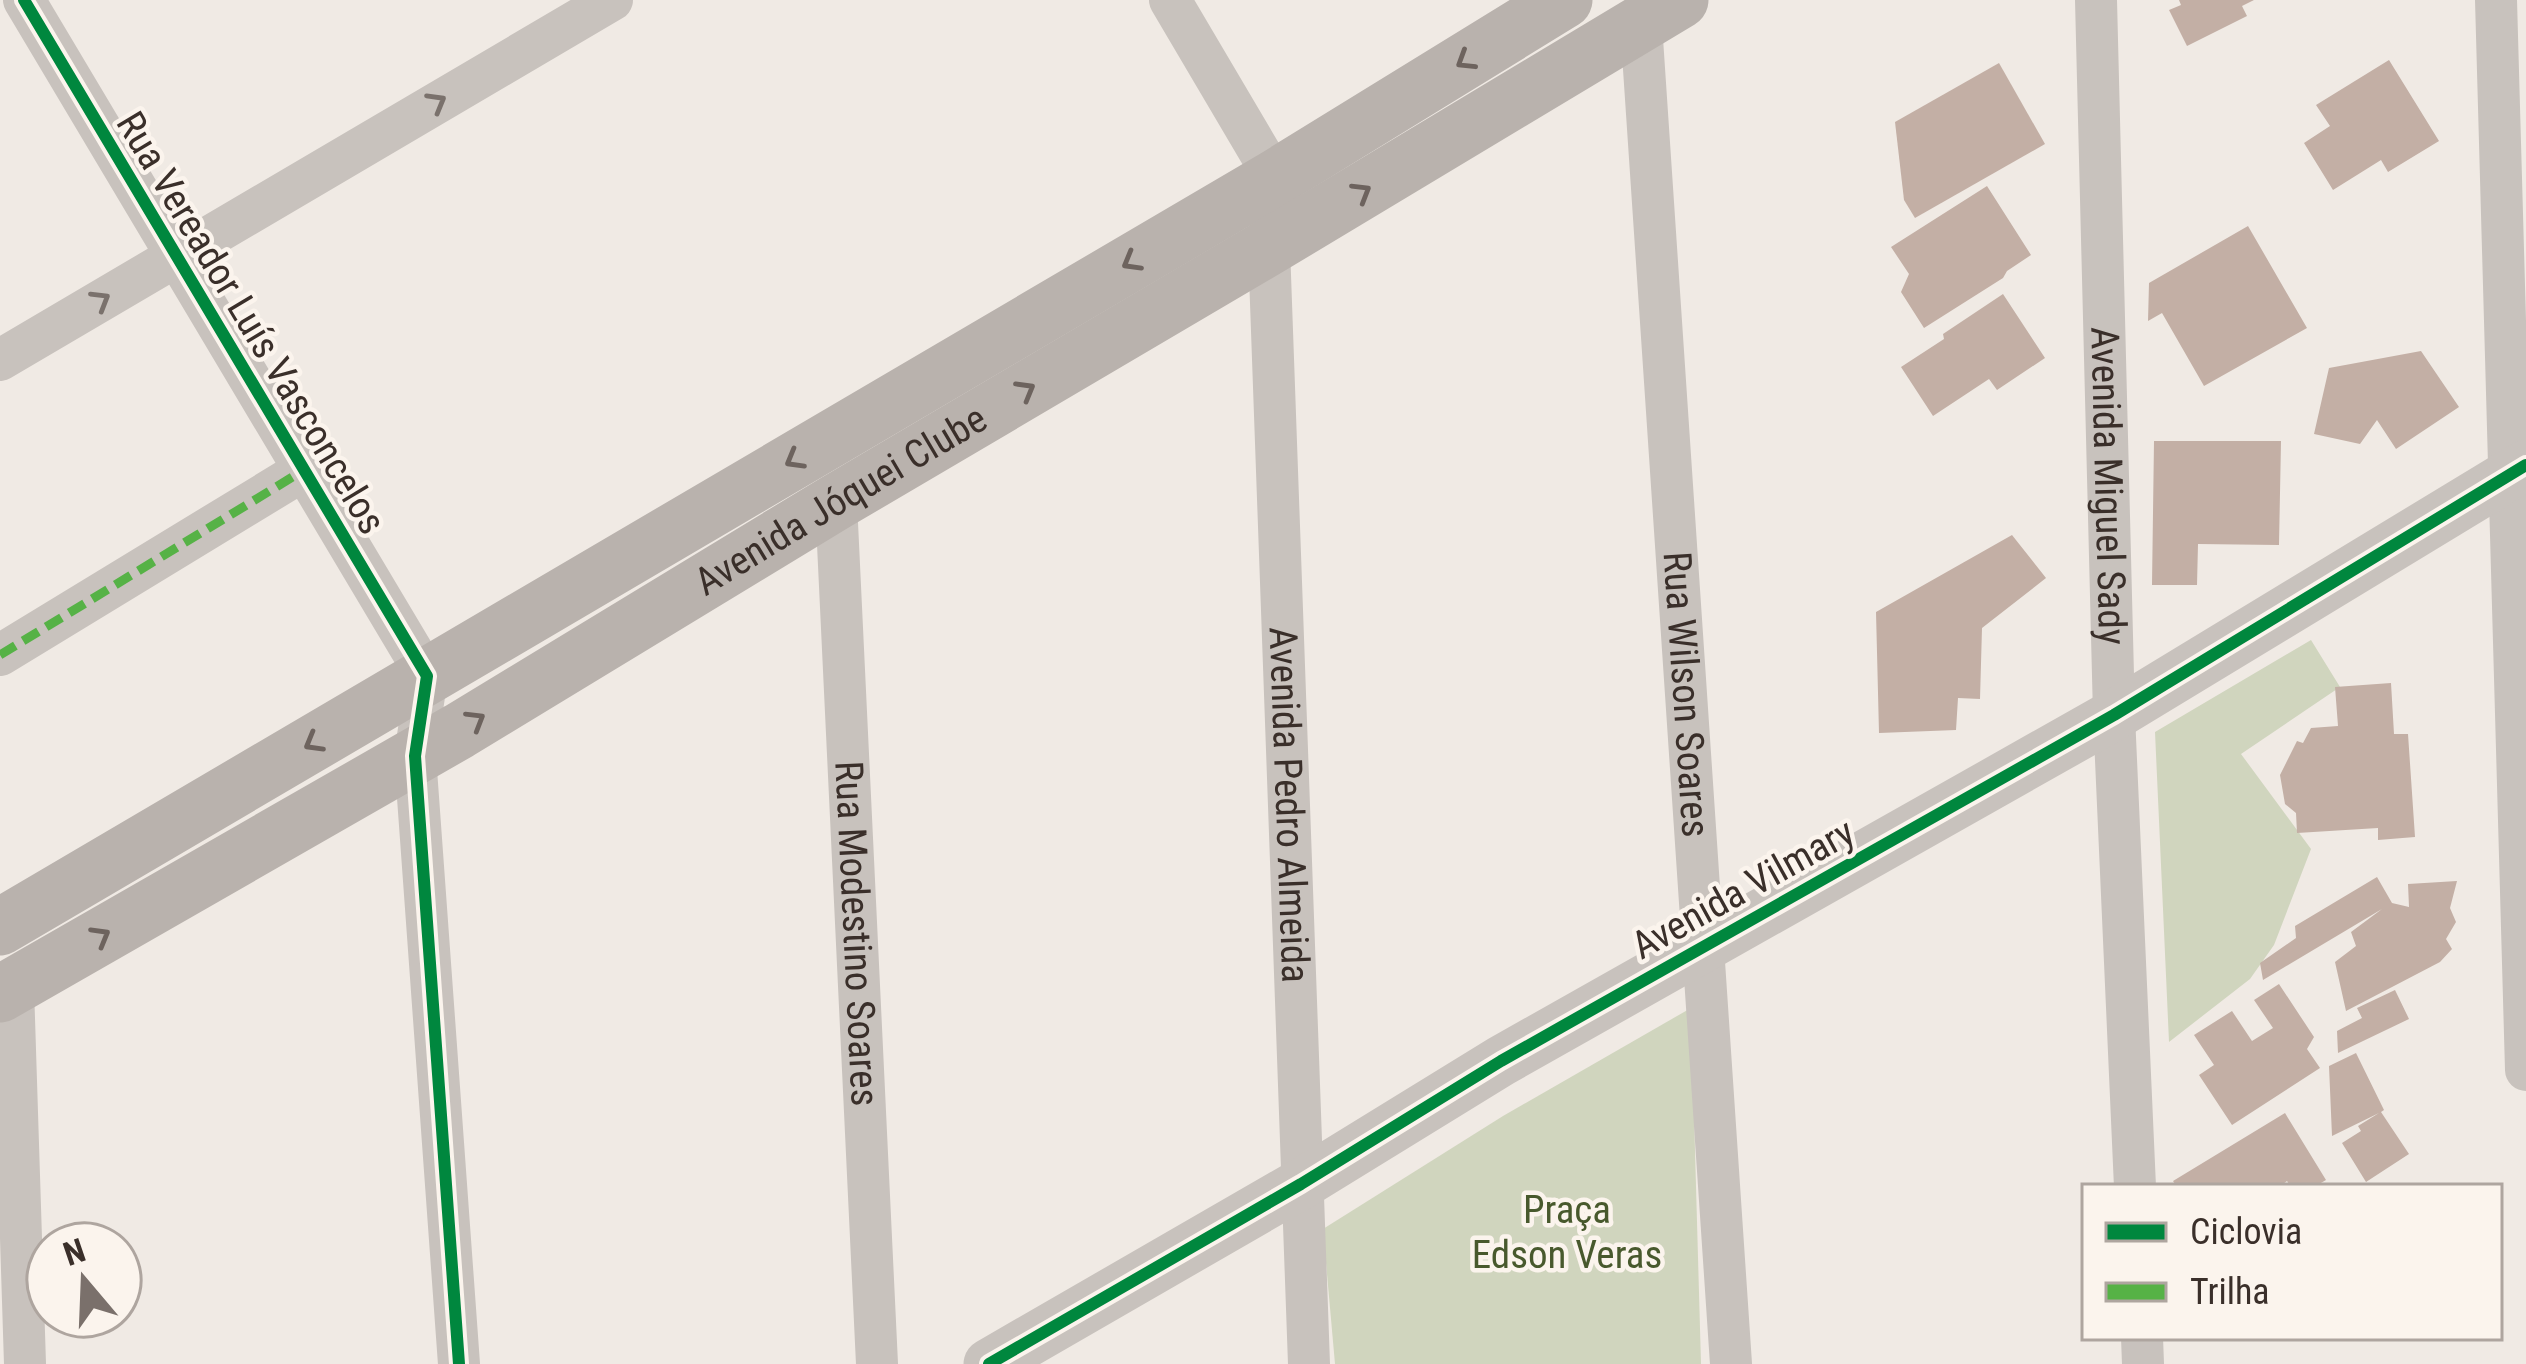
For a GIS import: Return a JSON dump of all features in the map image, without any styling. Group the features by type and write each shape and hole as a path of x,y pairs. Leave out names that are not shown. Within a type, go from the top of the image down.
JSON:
{"main road":[{"name":"Avenida Jóquei Clube","path":"0,927 1275,178 1564,0"},
{"name":"Avenida Jóquei Clube","path":"6,991 415,756 1660,12"}],"street":[{"name":"Rua Vereador Luís Vasconcelos","path":"23,0 427,676"},
{"path":"0,359 612,0"},
{"path":"1170,0 1275,178"},
{"name":"Avenida Miguel Sady","path":"2096,0 2114,715 2135,1184"},
{"path":"2497,0 2518,470 2526,1070"},
{"name":"Rua Wilson Soares","path":"1660,12 1705,944 1731,1364"},
{"name":"Avenida Pedro Almeida","path":"1275,178 1269,247 1309,1364"},
{"path":"0,656 304,470"},
{"name":"Avenida Vilmary","path":"988,1364 1301,1184 1501,1060 2114,715 2518,470"},
{"name":"Rua Modestino Soares","path":"836,502 877,1364"},
{"path":"427,676 415,756 460,1364"},
{"path":"6,991 25,1364"}],"green space":[{"path":"2311,640 2340,687 2241,754 2311,849 2274,945 2250,979 2169,1042 2155,732"},
{"name":"Praça Edson Veras","path":"1691,1008 1701,1364 1335,1364 1323,1229 1503,1116"}],"building":[{"path":"2179,0 2254,0 2242,6 2247,16 2187,46 2169,10 2181,5"},
{"path":"2389,60 2439,141 2388,172 2381,160 2333,190 2304,143 2330,126 2316,105"},
{"path":"1999,63 2045,144 1915,218 1904,200 1895,122"},
{"path":"1987,186 2031,255 1924,328 1901,292 1909,274 1891,247"},
{"path":"2248,226 2307,328 2204,386 2162,313 2148,321 2149,283"},
{"path":"2003,294 2045,358 1997,390 1989,379 1933,416 1901,367"},
{"path":"2421,351 2459,407 2396,449 2377,420 2360,444 2314,434 2329,368"},
{"path":"2154,441 2281,441 2279,545 2198,544 2197,585 2152,585"},
{"path":"2012,535 2046,578 1982,628 1980,699 1958,698 1956,730 1879,733 1876,612"},
{"path":"2391,683 2394,734 2408,734 2415,837 2378,840 2378,828 2297,833 2296,813 2285,804 2280,775 2297,741 2303,743 2311,728 2338,726 2335,687"},
{"path":"2377,877 2392,903 2409,907 2408,884 2457,881 2450,908 2456,922 2446,939 2452,949 2440,962 2346,1011 2335,962 2356,946 2351,932 2382,909 2263,980 2260,963 2296,938 2295,926"},
{"path":"2279,984 2314,1037 2307,1049 2320,1068 2232,1125 2199,1075 2214,1065 2194,1035 2232,1011 2252,1041 2273,1028 2254,1000"},
{"path":"2395,990 2409,1019 2338,1053 2337,1031 2362,1018 2357,1008"},
{"path":"2356,1053 2381,1112 2409,1154 2366,1182 2342,1143 2379,1113 2332,1136 2329,1066"},
{"path":"2285,1113 2326,1180 2319,1184 2173,1181"}],"marked path":[{"path":"0,655 304,470"}],"cycle path":[{"path":"24,0 427,676 415,756 459,1364"},
{"path":"989,1364 1301,1184 1501,1061 2114,715 2526,465"}]}
